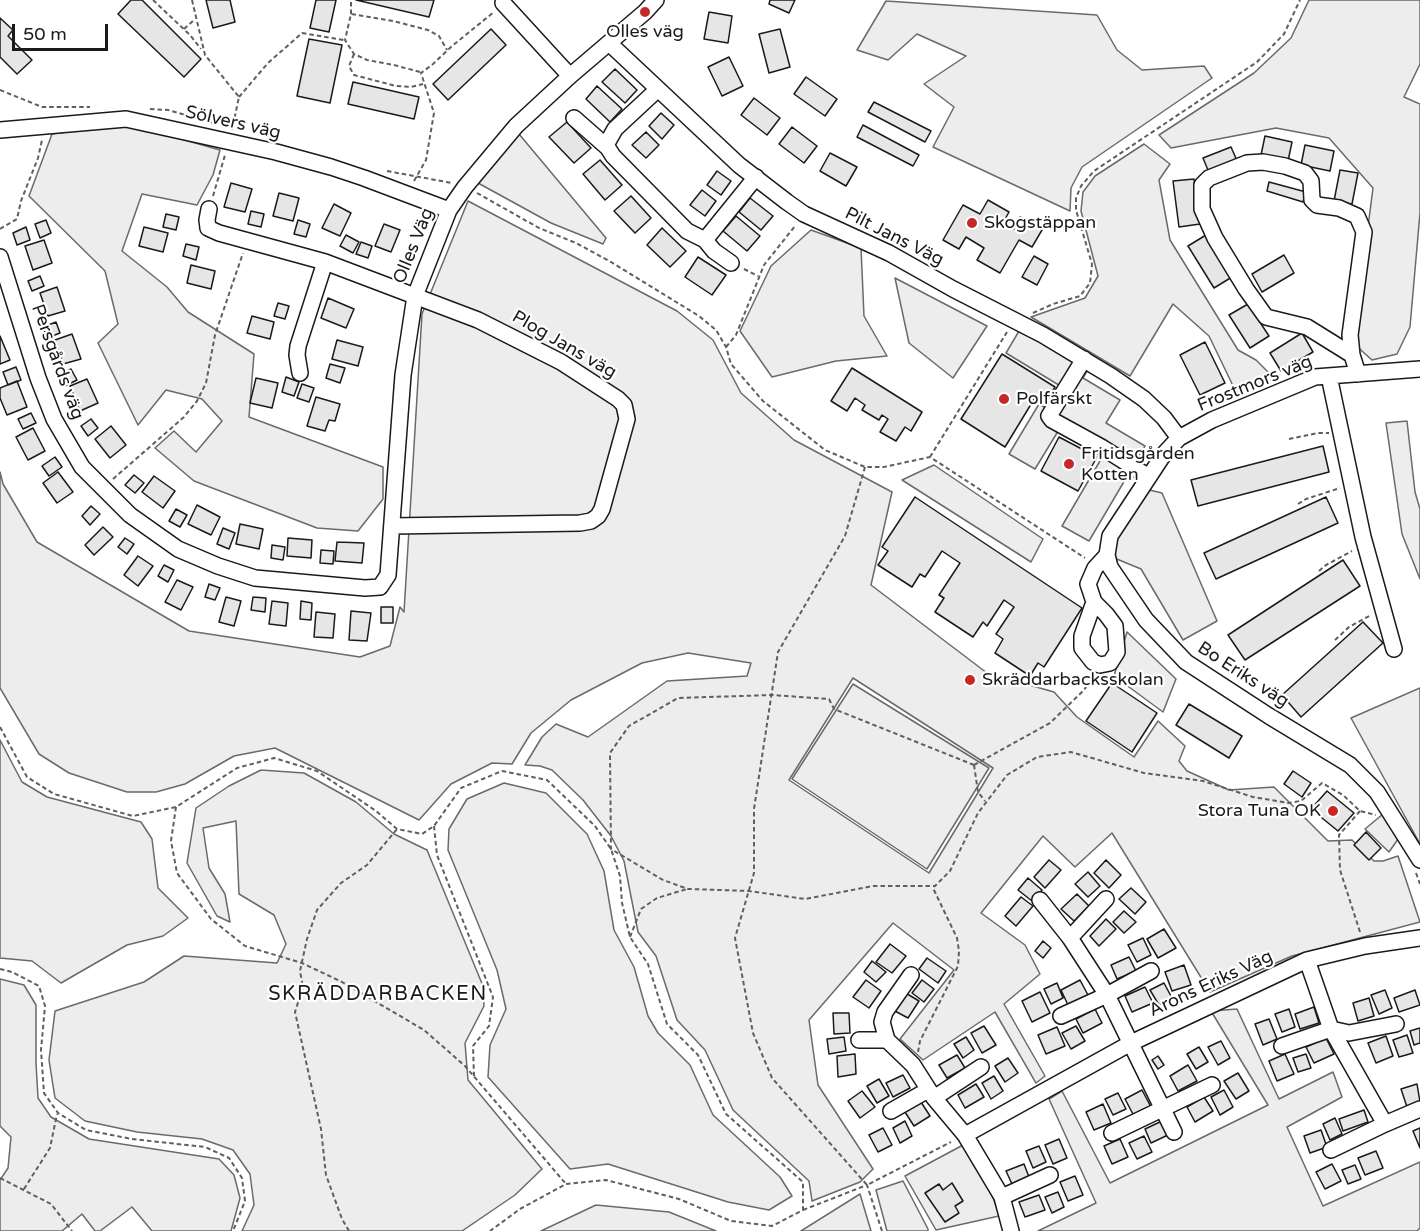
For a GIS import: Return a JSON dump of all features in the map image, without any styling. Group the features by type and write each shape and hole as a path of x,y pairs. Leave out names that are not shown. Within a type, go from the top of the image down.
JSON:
{"street":[{"name":"Olles Väg","path":"380,587 388,574 403,375 415,296 449,210 465,187 516,126 656,0"},
{"path":"504,3 570,76"},
{"name":"Pilt Jans Väg","path":"609,44 739,165 804,214 889,253 1084,359 1137,392 1164,418 1179,438"},
{"path":"607,147 615,129 658,89"},
{"path":"574,118 607,147 687,231 705,240 714,251 731,263"},
{"name":"Sölvers väg","path":"0,130 126,119 231,135 331,167 449,210"},
{"path":"1352,356 1307,327 1266,317 1215,238 1202,209 1203,185 1209,178 1246,163 1263,162 1285,166 1305,173 1311,181 1312,200 1317,205 1340,208 1357,216 1364,232 1350,335 1352,356 1358,374"},
{"path":"705,240 756,177"},
{"path":"209,209 208,228 219,233 325,262 415,296"},
{"name":"Persgårds väg","path":"0,257 38,378 54,419 82,467 130,515 178,549 218,566 255,578 345,587 380,587"},
{"path":"300,373 298,346 325,262"},
{"name":"Plog Jans väg","path":"392,526 591,521 602,509 627,418 622,402 561,362 478,320 415,296"},
{"path":"1084,359 1049,416 1052,420 1149,477"},
{"name":"Frostmors väg","path":"1179,438 1212,420 1315,377 1420,369"},
{"path":"1329,376 1366,547 1394,649"},
{"path":"1094,602 1082,636 1082,648 1093,662 1100,665 1110,663 1117,652 1115,626 1094,602 1088,584 1095,568 1107,555 1110,536 1164,454 1179,438"},
{"name":"Bo Eriks väg","path":"1107,555 1110,567 1126,594 1146,620 1186,662 1350,765 1377,792 1420,860"},
{"path":"1070,938 1106,899"},
{"path":"1040,900 1070,938 1107,995 1174,1132"},
{"name":"Arons Eriks Väg","path":"965,1135 1131,1043 1307,960 1365,946 1420,938"},
{"path":"1307,960 1331,1029 1385,1124"},
{"name":"Arons Eriks Väg","path":"1061,1016 1151,971"},
{"path":"911,975 885,1012 882,1022 886,1040 912,1065 931,1094 965,1135 1002,1197 1011,1231"},
{"path":"1282,1046 1331,1029 1349,1033 1396,1024"},
{"path":"860,1040 886,1040"},
{"path":"891,1111 931,1094 981,1067"},
{"path":"1112,1133 1212,1085"},
{"path":"1331,1150 1420,1109"},
{"path":"1002,1197 1050,1175"}],"path":[{"path":"153,0 184,29 239,97"},
{"path":"192,0 204,52"},
{"path":"351,0 351,14 345,40 354,54 367,60 421,73"},
{"path":"385,170 465,187 539,228 576,243 611,262 699,316 716,330 726,347 731,364 763,401 825,450 865,467 884,467 930,457 1014,321 1053,304 1080,296 1090,282 1092,264 1076,210 1076,198 1081,186 1094,171 1257,62 1284,34 1300,0"},
{"path":"421,73 504,3"},
{"path":"351,14 428,30 439,36 447,50"},
{"path":"184,29 195,19"},
{"path":"209,209 231,135 239,97 268,63 302,33 345,40"},
{"path":"354,54 349,66 354,75 396,86 411,87 423,84"},
{"path":"407,195 426,160 434,113 421,73"},
{"path":"0,90 42,106 96,107"},
{"path":"0,229 17,219 21,201 38,158 45,126 42,106"},
{"path":"148,109 168,110 222,125"},
{"path":"726,347 736,335 764,265 804,214"},
{"path":"101,488 184,417 197,401 206,382 215,335 247,241"},
{"path":"731,263 759,277"},
{"path":"1289,440 1318,433 1340,434"},
{"path":"865,467 846,536 778,652 754,809 754,873 735,938 753,1033 772,1078 867,1185 882,1231"},
{"path":"1298,504 1329,490 1352,486"},
{"path":"1319,571 1347,552 1366,547"},
{"path":"1335,640 1364,618 1383,611"},
{"path":"974,765 1050,723 1084,690 1100,665"},
{"path":"611,849 610,753 629,726 678,698 772,695 829,699 834,709 974,765"},
{"path":"0,727 27,777 54,794 133,816 176,807 237,768 274,758 317,771 376,811 397,829 422,834 434,826 461,788 502,771 547,780 595,826 611,849 620,876 622,903 630,937 648,964 667,1024 698,1055 726,1114 803,1182 803,1210"},
{"path":"912,1065 915,1062 920,1041 958,966 957,938 933,888 950,871 978,813 986,802 1008,775 1037,757 1071,752 1144,773 1203,781 1253,797 1289,803 1301,801 1322,783 1343,795 1360,811 1379,816"},
{"path":"974,765 978,792 986,802"},
{"path":"176,807 171,841 177,873 211,919 245,946 302,963 342,982 424,1030 465,1066 566,1184"},
{"path":"1360,811 1339,835 1340,870 1350,907 1365,946"},
{"path":"434,826 437,855 493,997 489,1026 473,1046 474,1077"},
{"path":"349,1231 326,1175 321,1129 295,1012 303,987 300,971 317,910 341,883 367,865 397,829"},
{"path":"611,849 663,880 688,889 749,891 805,899 873,886 935,886"},
{"path":"630,937 641,909 657,898 688,889"},
{"path":"0,969 12,972 39,986 45,1006 41,1050 44,1093 58,1113 86,1130 206,1147 229,1158 242,1178 245,1201 233,1231"},
{"path":"24,1190 50,1148 58,1113"},
{"path":"490,1231 520,1209 566,1184 606,1180 680,1199 731,1221 772,1226 803,1210 867,1185 965,1135"},
{"path":"0,1178 51,1204 72,1231"}],"shaded area":[{"path":"1309,0 1420,0 1420,64 1404,97 1420,104 1420,213 1410,327 1397,354 1372,360 1353,343 1373,188 1329,138 1276,128 1171,148 1159,135 1254,73 1291,38"},
{"path":"886,1 1097,15 1117,50 1142,70 1204,66 1212,78 1082,167 1071,188 1070,211 933,147 954,107 924,84 966,56 917,34 888,60 857,50"},
{"path":"128,124 220,150 213,175 197,205 142,194 122,251 167,287 188,312 254,354 249,417 383,467 383,499 358,531 317,528 194,481 155,448 174,431 196,452 222,421 202,399 166,390 138,425 98,343 118,324 105,271 29,196 52,134"},
{"path":"519,134 606,238 603,244 551,223 478,183"},
{"path":"1144,144 1170,164 1159,180 1170,240 1238,350 1256,360 1275,379 1236,392 1209,336 1173,304 1130,376 1031,317 1085,298 1098,276 1081,211 1083,192 1095,176"},
{"path":"468,201 677,311 713,340 741,393 794,440 892,492 871,585 987,673 1054,692 1077,717 1134,757 1158,721 1185,746 1179,761 1187,771 1229,790 1274,787 1328,841 1352,840 1374,861 1383,861 1398,856 1420,922 1292,956 1210,992 1112,833 1075,867 1043,836 981,913 1025,945 1040,974 1004,1004 1045,1076 1036,1083 995,1012 923,1060 900,1039 954,970 893,923 809,1020 818,1085 873,1169 860,1182 812,1201 809,1181 733,1110 705,1050 677,1020 656,956 638,932 624,861 611,836 583,800 552,770 525,765 542,737 556,724 588,737 667,681 747,676 751,663 688,653 642,663 571,700 531,733 512,764 492,763 451,784 419,820 275,748 234,756 185,784 156,792 127,792 69,773 39,754 0,688 0,472 3,484 37,542 189,631 360,657 390,646 400,607 404,612 422,314","holes":["853,678 993,768 929,873 789,780"]},
{"path":"811,230 861,248 864,316 887,356 836,361 772,377 740,331 771,266"},
{"path":"895,278 987,326 953,378 909,343"},
{"path":"1022,326 1090,366 1083,378 1120,400 1106,423 1145,446 1089,541 1062,526 1104,454 1060,428 1035,469 1009,454 1039,404 1049,410 1062,387 1006,353"},
{"path":"1407,421 1415,492 1420,509 1420,579 1402,534 1386,423"},
{"path":"934,465 1043,539 1031,562 902,480"},
{"path":"1141,488 1162,493 1217,621 1183,640 1141,569 1107,555"},
{"path":"1127,632 1176,679 1163,712 1114,676"},
{"path":"853,684 989,768 927,869 792,779"},
{"path":"1420,688 1420,844 1351,718"},
{"path":"0,740 22,782 47,797 141,822 152,839 158,888 188,918 163,936 127,945 61,983 32,961 0,958"},
{"path":"261,770 304,773 356,802 394,834 427,850 483,986 484,1006 465,1043 468,1080 542,1169 515,1195 462,1231 242,1231 254,1205 250,1174 233,1150 202,1139 137,1132 85,1121 55,1098 49,1060 55,1011 144,982 184,956 277,963 286,944 274,915 239,894 236,821 203,828 209,868 225,894 230,922 217,916 187,863 196,808 229,786"},
{"path":"504,783 546,793 587,834 604,871 614,930 634,967 648,1016 658,1033 690,1065 713,1115 780,1177 792,1196 769,1210 728,1202 608,1164 570,1169 488,1077 490,1045 506,1009 497,970 448,850 449,829 467,799"},
{"path":"1389,809 1403,832 1389,852 1365,829"},
{"path":"0,979 24,985 36,1005 38,1098 51,1117 89,1139 219,1159 234,1175 240,1198 231,1231 152,1231 132,1207 100,1231 95,1231 82,1214 62,1231 0,1231 0,1180 8,1168 11,1137 0,1126"},
{"path":"1237,1009 1279,1099 1333,1072 1342,1097 1287,1127 1323,1206 1420,1162 1420,1228 1417,1231 1038,1231 1096,1203 1049,1099 1062,1091 1110,1183 1268,1105 1211,1011"},
{"path":"965,1144 991,1191 999,1216 936,1230 905,1176"},
{"path":"903,1181 928,1231 887,1231 876,1190"},
{"path":"860,1194 871,1231 801,1231"},
{"path":"596,1205 669,1212 716,1231 541,1231"}],"building":[{"path":"131,0 142,0 201,59 184,77 118,14"},
{"path":"206,0 230,0 235,22 213,28"},
{"path":"316,0 336,0 329,32 310,28"},
{"path":"356,0 434,0 429,17"},
{"path":"770,0 795,0 789,13 769,4"},
{"path":"709,12 732,16 728,43 704,39"},
{"path":"0,18 13,30 8,36 32,60 17,74 0,57"},
{"path":"491,29 506,45 448,100 433,84"},
{"path":"780,29 790,67 769,73 759,34"},
{"path":"309,39 342,45 330,103 297,96"},
{"path":"729,57 743,86 722,96 708,67"},
{"path":"615,69 637,90 625,103 602,82"},
{"path":"806,77 837,99 825,116 794,94"},
{"path":"353,82 419,97 414,119 348,104"},
{"path":"597,86 622,109 610,122 586,99"},
{"path":"754,98 780,118 767,135 741,115"},
{"path":"874,102 931,131 925,142 868,112"},
{"path":"661,113 674,125 662,139 649,126"},
{"path":"567,122 591,148 574,163 549,137"},
{"path":"863,125 919,155 913,166 857,137"},
{"path":"792,127 817,146 804,163 779,144"},
{"path":"646,132 659,145 646,158 632,145"},
{"path":"1265,136 1292,142 1288,161 1261,155"},
{"path":"1305,145 1334,151 1330,171 1301,165"},
{"path":"1231,147 1238,163 1210,175 1203,158"},
{"path":"830,153 857,167 846,186 820,171"},
{"path":"600,160 622,185 605,200 583,174"},
{"path":"1340,170 1358,173 1352,204 1334,201"},
{"path":"717,171 731,181 721,195 707,185"},
{"path":"1194,179 1200,224 1179,227 1173,181"},
{"path":"1269,182 1306,192 1303,202 1267,191"},
{"path":"231,183 252,189 245,212 224,207"},
{"path":"702,190 716,201 705,216 690,205"},
{"path":"279,193 299,198 293,221 273,216"},
{"path":"631,196 651,218 635,233 614,211"},
{"path":"750,198 773,216 761,230 739,212"},
{"path":"988,200 1009,212 1003,223 1014,229 1020,217 1042,230 1032,247 1019,240 1000,273 977,260 984,248 966,237 959,249 943,240 963,205 980,214"},
{"path":"334,204 351,213 340,236 322,228"},
{"path":"251,211 264,214 261,227 248,224"},
{"path":"166,214 179,217 176,230 163,227"},
{"path":"736,216 760,236 747,251 723,231"},
{"path":"46,220 51,233 40,238 35,224"},
{"path":"298,220 310,224 306,237 294,234"},
{"path":"384,224 400,230 391,252 375,246"},
{"path":"26,227 30,240 17,245 13,233"},
{"path":"144,227 168,233 163,252 139,246"},
{"path":"662,228 686,251 670,267 647,245"},
{"path":"346,235 359,242 353,253 340,246"},
{"path":"1206,235 1232,277 1214,288 1188,246"},
{"path":"44,240 52,263 33,270 25,246"},
{"path":"361,242 372,246 368,258 356,254"},
{"path":"186,244 199,247 196,260 183,256"},
{"path":"1284,255 1294,273 1262,292 1252,274"},
{"path":"1034,256 1048,264 1037,285 1022,277"},
{"path":"698,257 726,275 712,295 685,277"},
{"path":"191,265 215,271 211,289 187,283"},
{"path":"40,276 44,286 32,291 28,281"},
{"path":"57,287 65,311 48,316 40,293"},
{"path":"328,298 354,309 346,328 321,318"},
{"path":"278,303 289,306 285,319 274,316"},
{"path":"1248,304 1269,336 1250,348 1229,315"},
{"path":"252,316 274,322 270,339 247,333"},
{"path":"56,322 60,333 47,338 43,327"},
{"path":"1302,333 1313,352 1281,371 1270,353"},
{"path":"72,334 81,359 63,364 55,340"},
{"path":"0,336 10,360 0,364"},
{"path":"337,340 363,347 358,366 332,359"},
{"path":"1205,342 1225,383 1200,395 1180,355"},
{"name":"Polfärskt","path":"1002,354 1055,387 1046,402 1036,396 1005,447 961,419"},
{"path":"330,364 345,368 340,383 326,378"},
{"path":"16,367 21,380 8,385 3,372"},
{"path":"852,368 922,412 911,431 905,427 896,441 880,432 888,419 882,415 879,420 862,410 865,405 855,398 847,411 831,401"},
{"path":"71,369 77,380 65,386 59,375"},
{"path":"286,377 299,382 294,396 282,392"},
{"path":"256,378 278,383 272,408 250,403"},
{"path":"87,379 98,403 80,411 70,386"},
{"path":"17,381 27,407 7,415 0,398 0,388"},
{"path":"302,384 314,388 309,402 297,398"},
{"path":"316,397 340,404 335,421 329,420 325,431 307,426"},
{"path":"31,413 36,423 23,429 18,419"},
{"path":"91,419 98,428 88,436 81,426"},
{"path":"111,426 126,445 110,458 95,439"},
{"path":"33,428 45,451 28,460 16,437"},
{"name":"Fritidsgården Kotten","path":"1059,437 1097,457 1078,491 1041,471"},
{"path":"1323,446 1329,472 1198,506 1191,480"},
{"path":"55,457 62,467 49,476 42,466"},
{"path":"58,472 73,492 57,503 43,483"},
{"path":"134,475 144,483 135,493 125,485"},
{"path":"154,476 175,491 163,508 142,492"},
{"path":"915,497 1082,608 1044,667 1038,663 1030,676 995,653 1003,639 996,634 1014,607 1004,600 987,626 983,622 973,637 935,612 944,598 939,595 960,563 942,551 925,577 920,574 912,587 878,565 888,551 882,547"},
{"path":"1326,497 1338,523 1216,579 1204,553"},
{"path":"197,505 220,517 211,535 188,524"},
{"path":"91,506 100,514 90,525 82,516"},
{"path":"176,509 187,515 180,527 169,521"},
{"path":"240,524 263,529 259,549 236,544"},
{"path":"103,527 113,537 94,555 85,545"},
{"path":"223,528 235,533 229,549 217,544"},
{"path":"125,538 134,544 127,554 118,547"},
{"path":"288,538 312,540 311,558 287,556"},
{"path":"337,542 364,543 362,563 335,561"},
{"path":"272,545 285,547 283,560 271,558"},
{"path":"321,550 334,551 333,564 320,563"},
{"path":"138,556 153,566 138,586 124,575"},
{"path":"1343,560 1360,586 1245,660 1228,635"},
{"path":"164,565 174,570 168,582 158,576"},
{"path":"177,580 193,587 181,610 165,602"},
{"path":"209,584 220,588 215,600 205,597"},
{"path":"226,597 241,601 234,626 219,622"},
{"path":"253,597 266,598 265,612 251,610"},
{"path":"272,601 288,603 286,626 269,624"},
{"path":"301,601 312,603 311,620 300,619"},
{"path":"381,607 393,607 393,623 381,623"},
{"path":"351,611 371,613 367,641 349,640"},
{"path":"316,612 335,614 333,638 314,637"},
{"path":"1363,622 1383,643 1301,717 1282,695"},
{"path":"1112,683 1157,713 1132,752 1086,721"},
{"path":"1189,704 1242,736 1229,758 1176,725"},
{"path":"1293,771 1311,783 1302,797 1284,784"},
{"name":"Stora Tuna OK","path":"1327,791 1354,813 1338,831 1311,809"},
{"path":"1366,832 1381,848 1369,860 1354,845"},
{"path":"1049,860 1061,870 1045,888 1034,877"},
{"path":"1106,860 1121,875 1109,888 1094,873"},
{"path":"1088,872 1100,886 1088,897 1075,884"},
{"path":"1028,878 1042,890 1032,901 1018,890"},
{"path":"1131,888 1146,902 1135,914 1119,899"},
{"path":"1077,894 1089,906 1074,921 1061,909"},
{"path":"1021,897 1033,906 1016,926 1005,916"},
{"path":"1124,911 1136,922 1124,933 1113,922"},
{"path":"1106,919 1116,929 1099,946 1090,936"},
{"path":"1164,929 1176,948 1158,958 1147,939"},
{"path":"1143,938 1151,955 1137,962 1128,945"},
{"path":"1043,941 1051,948 1043,958 1035,951"},
{"path":"890,944 906,956 892,973 876,962"},
{"path":"1129,957 1136,971 1117,979 1111,965"},
{"path":"927,958 946,971 938,983 919,969"},
{"path":"872,961 886,972 876,982 864,972"},
{"path":"1184,965 1191,985 1172,991 1165,972"},
{"path":"866,980 881,991 869,1008 853,997"},
{"path":"922,980 934,989 924,1002 912,993"},
{"path":"1080,980 1088,995 1068,1005 1061,990"},
{"path":"1057,983 1063,998 1051,1004 1044,989"},
{"path":"1164,983 1172,998 1159,1005 1150,990"},
{"path":"1145,987 1153,1003 1132,1012 1125,996"},
{"path":"1385,990 1392,1008 1379,1014 1371,995"},
{"path":"1415,990 1420,1005 1399,1012 1394,998"},
{"path":"904,992 919,1001 908,1018 893,1010"},
{"path":"1040,992 1050,1013 1032,1022 1022,1001"},
{"path":"1369,998 1374,1016 1358,1021 1353,1003"},
{"path":"1314,1007 1319,1023 1300,1029 1295,1014"},
{"path":"1095,1009 1102,1023 1083,1033 1076,1019"},
{"path":"1289,1009 1295,1027 1282,1032 1275,1014"},
{"path":"833,1013 849,1013 850,1033 834,1034"},
{"path":"1269,1019 1277,1039 1263,1045 1255,1024"},
{"path":"984,1026 996,1045 982,1053 971,1033"},
{"path":"1076,1026 1085,1041 1071,1049 1062,1033"},
{"path":"1057,1027 1065,1046 1046,1054 1038,1035"},
{"path":"1420,1028 1420,1043 1414,1045 1410,1031"},
{"path":"1407,1035 1413,1053 1399,1057 1393,1040"},
{"path":"1386,1036 1393,1056 1376,1063 1368,1043"},
{"path":"844,1037 846,1051 829,1054 827,1039"},
{"path":"966,1037 974,1050 963,1058 954,1044"},
{"path":"1326,1038 1334,1054 1314,1063 1306,1047"},
{"path":"1221,1041 1230,1058 1218,1065 1208,1047"},
{"path":"1199,1047 1208,1062 1196,1069 1187,1054"},
{"path":"855,1054 856,1074 838,1077 837,1056"},
{"path":"1285,1054 1294,1074 1277,1081 1269,1061"},
{"path":"1306,1054 1311,1068 1298,1072 1293,1058"},
{"path":"957,1055 965,1068 947,1078 939,1065"},
{"path":"1158,1056 1164,1065 1158,1069 1152,1060"},
{"path":"1008,1058 1018,1073 1005,1082 995,1066"},
{"path":"1188,1065 1197,1081 1178,1091 1170,1076"},
{"path":"1238,1073 1249,1091 1236,1099 1224,1081"},
{"path":"903,1075 910,1088 893,1097 886,1083"},
{"path":"994,1076 1003,1091 991,1099 982,1083"},
{"path":"879,1079 889,1096 877,1103 867,1086"},
{"path":"976,1084 984,1097 965,1108 958,1095"},
{"path":"1417,1084 1420,1102 1407,1107 1401,1089"},
{"path":"1142,1090 1151,1107 1134,1116 1125,1099"},
{"path":"1224,1090 1233,1107 1220,1115 1211,1097"},
{"path":"862,1091 875,1107 860,1118 848,1101"},
{"path":"1118,1093 1126,1109 1113,1115 1105,1099"},
{"path":"1204,1097 1213,1111 1195,1122 1187,1107"},
{"path":"921,1102 930,1116 914,1126 905,1112"},
{"path":"1103,1104 1111,1123 1094,1130 1086,1112"},
{"path":"1364,1110 1368,1122 1343,1131 1339,1119"},
{"path":"1335,1118 1342,1134 1330,1140 1323,1124"},
{"path":"905,1121 912,1136 900,1143 893,1128"},
{"path":"1162,1121 1168,1135 1151,1143 1145,1129"},
{"path":"883,1128 892,1145 878,1152 869,1135"},
{"path":"1420,1128 1420,1148 1413,1131"},
{"path":"1321,1130 1327,1147 1310,1153 1304,1136"},
{"path":"1144,1136 1152,1152 1137,1159 1129,1143"},
{"path":"1059,1139 1067,1158 1053,1164 1045,1145"},
{"path":"1120,1139 1128,1157 1112,1164 1104,1146"},
{"path":"1039,1146 1046,1162 1033,1168 1026,1151"},
{"path":"1376,1151 1383,1168 1365,1175 1358,1158"},
{"path":"1024,1164 1029,1177 1012,1184 1006,1171"},
{"path":"1332,1164 1341,1181 1325,1189 1316,1172"},
{"path":"1355,1165 1361,1179 1348,1184 1342,1170"},
{"path":"1075,1176 1083,1195 1068,1201 1060,1182"},
{"path":"952,1183 963,1201 955,1206 959,1213 945,1222 925,1193 939,1184 943,1190"},
{"path":"1058,1192 1064,1207 1052,1213 1045,1197"},
{"path":"1039,1195 1045,1210 1025,1217 1019,1202"}],"place":[{"name":"Olles väg","path":"645,12"},
{"name":"Skogstäppan","path":"972,223"},
{"name":"Polfärskt","path":"1004,399"},
{"name":"Fritidsgården Kotten","path":"1069,464"},
{"name":"Skräddarbacksskolan","path":"970,680"},
{"name":"Stora Tuna OK","path":"1333,811"}],"district":[{"name":"SKRÄDDARBACKEN","path":"378,995"}]}
